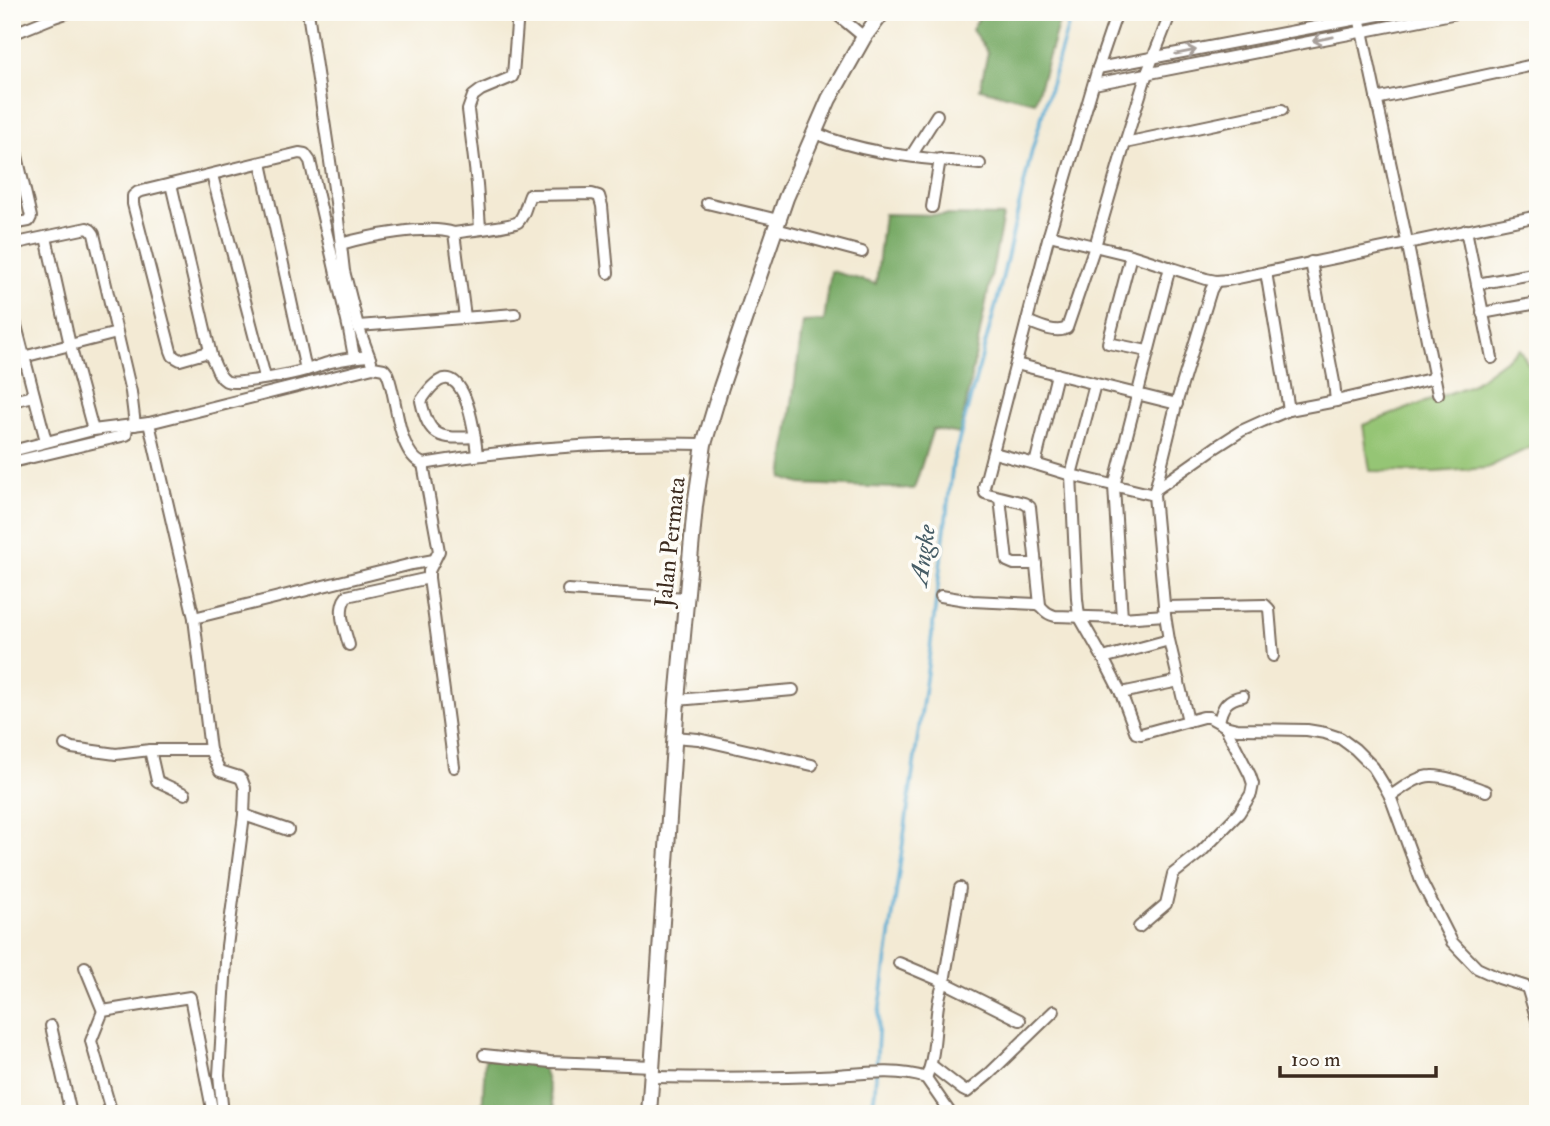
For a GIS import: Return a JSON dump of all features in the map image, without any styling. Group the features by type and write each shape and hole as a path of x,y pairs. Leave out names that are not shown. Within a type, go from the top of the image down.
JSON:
{"main road":[{"name":"Jalan Permata","path":"649,1114 677,700 695,506 704,444 786,198 813,132 864,37 883,12"}],"street":[{"path":"12,34 69,12"},
{"path":"308,12 337,202 344,271 358,326 373,367"},
{"path":"480,228 468,110 473,96 481,90 512,77 518,12"},
{"path":"834,12 864,37"},
{"path":"1117,12 1049,235 984,491 1030,506 1040,605 1044,612 1122,618 1165,611 1265,605 1269,609 1273,656"},
{"path":"1027,321 1058,331 1068,328 1147,73 1171,12"},
{"path":"1098,68 1359,16 1395,12"},
{"path":"1094,84 1462,12"},
{"path":"1359,16 1438,394"},
{"path":"1376,99 1538,64"},
{"path":"1125,142 1282,110"},
{"path":"911,156 937,114"},
{"path":"813,132 828,139 874,150 980,164"},
{"path":"12,134 31,217 29,221 12,224"},
{"path":"211,355 180,360 173,356 152,281 133,196 138,192 299,153 308,157 354,357"},
{"path":"932,207 940,159"},
{"path":"261,163 306,370"},
{"path":"212,175 265,377"},
{"path":"171,184 211,355 223,379 229,383 243,383 354,357 369,356"},
{"path":"341,244 425,229 454,233 512,225 522,217 530,195 592,194 599,196 602,206 608,273"},
{"path":"707,203 862,252"},
{"path":"1049,235 1131,255 1216,281 1538,216"},
{"path":"12,244 87,228 91,230 131,392 131,425 126,435 12,462"},
{"path":"1466,230 1492,358"},
{"path":"454,233 466,317"},
{"path":"46,237 70,345 93,430"},
{"path":"1131,255 1108,343 1147,351"},
{"path":"1311,262 1336,401"},
{"path":"1122,618 1114,486 1170,267"},
{"path":"1266,272 1289,410"},
{"path":"1477,284 1538,273"},
{"path":"1188,721 1169,640 1155,492 1177,404 1216,281"},
{"path":"1482,313 1538,303"},
{"path":"12,310 19,352 46,441"},
{"path":"358,326 515,314"},
{"path":"19,352 70,345 117,333"},
{"path":"1016,364 1177,404"},
{"path":"12,451 93,430 149,423 373,367 384,369 387,373 405,442 411,456 423,464 477,455 646,443 704,444"},
{"path":"1035,464 1057,374"},
{"path":"994,453 1114,486 1155,492 1241,431 1289,410 1435,378"},
{"path":"475,437 453,438 437,435 432,430 421,401 440,380 449,379 461,389 467,402 475,437 477,455"},
{"path":"1095,384 1071,475 1079,616 1121,693 1136,733 1203,717 1245,730 1307,730 1340,738 1373,767 1390,796 1421,881 1452,943 1477,968 1527,988 1538,1023"},
{"path":"12,401 34,396"},
{"path":"149,423 194,618 210,750 220,771 239,777 245,788 227,946 219,1075 223,1114"},
{"path":"65,437 69,449"},
{"path":"423,464 439,551 429,571 429,578 454,767"},
{"path":"1000,498 1007,561 1014,564 1036,564"},
{"path":"194,618 434,560"},
{"path":"349,645 341,610 342,602 347,596 429,578"},
{"path":"568,590 686,598"},
{"path":"941,596 972,601 1028,602 1040,605"},
{"path":"1103,658 1169,640"},
{"path":"1121,693 1179,681"},
{"path":"677,700 793,691"},
{"path":"1139,927 1166,904 1173,873 1210,843 1239,813 1251,794 1253,784 1250,775 1222,724 1221,709 1236,697 1243,696"},
{"path":"674,737 698,739 812,765"},
{"path":"65,745 117,754 150,750 210,750"},
{"path":"150,750 157,781 185,794"},
{"path":"1390,796 1430,775 1486,791"},
{"path":"244,815 288,830"},
{"path":"926,1078 931,1065 960,888"},
{"path":"898,963 944,982 1020,1020"},
{"path":"85,967 103,1011 91,1041 112,1114"},
{"path":"103,1011 190,997 213,1114"},
{"path":"931,1065 967,1092 1054,1011"},
{"path":"51,1026 71,1114"},
{"path":"484,1055 652,1071 805,1076 909,1074 926,1078 951,1114"}],"green space":[{"path":"982,12 1062,12 1035,102 980,89 988,52 972,30"},
{"path":"884,214 1003,216 960,434 933,429 914,489 800,484 782,478 803,322 824,321 831,271 876,284"},
{"path":"1520,349 1538,383 1537,444 1487,468 1435,472 1370,471 1363,425 1471,385"},
{"path":"540,1057 556,1114 482,1114 485,1059"}],"waterway":[{"name":"Angke","path":"871,1114 875,1091 879,1014 930,650 953,462 997,301 1032,150 1072,12"}]}
